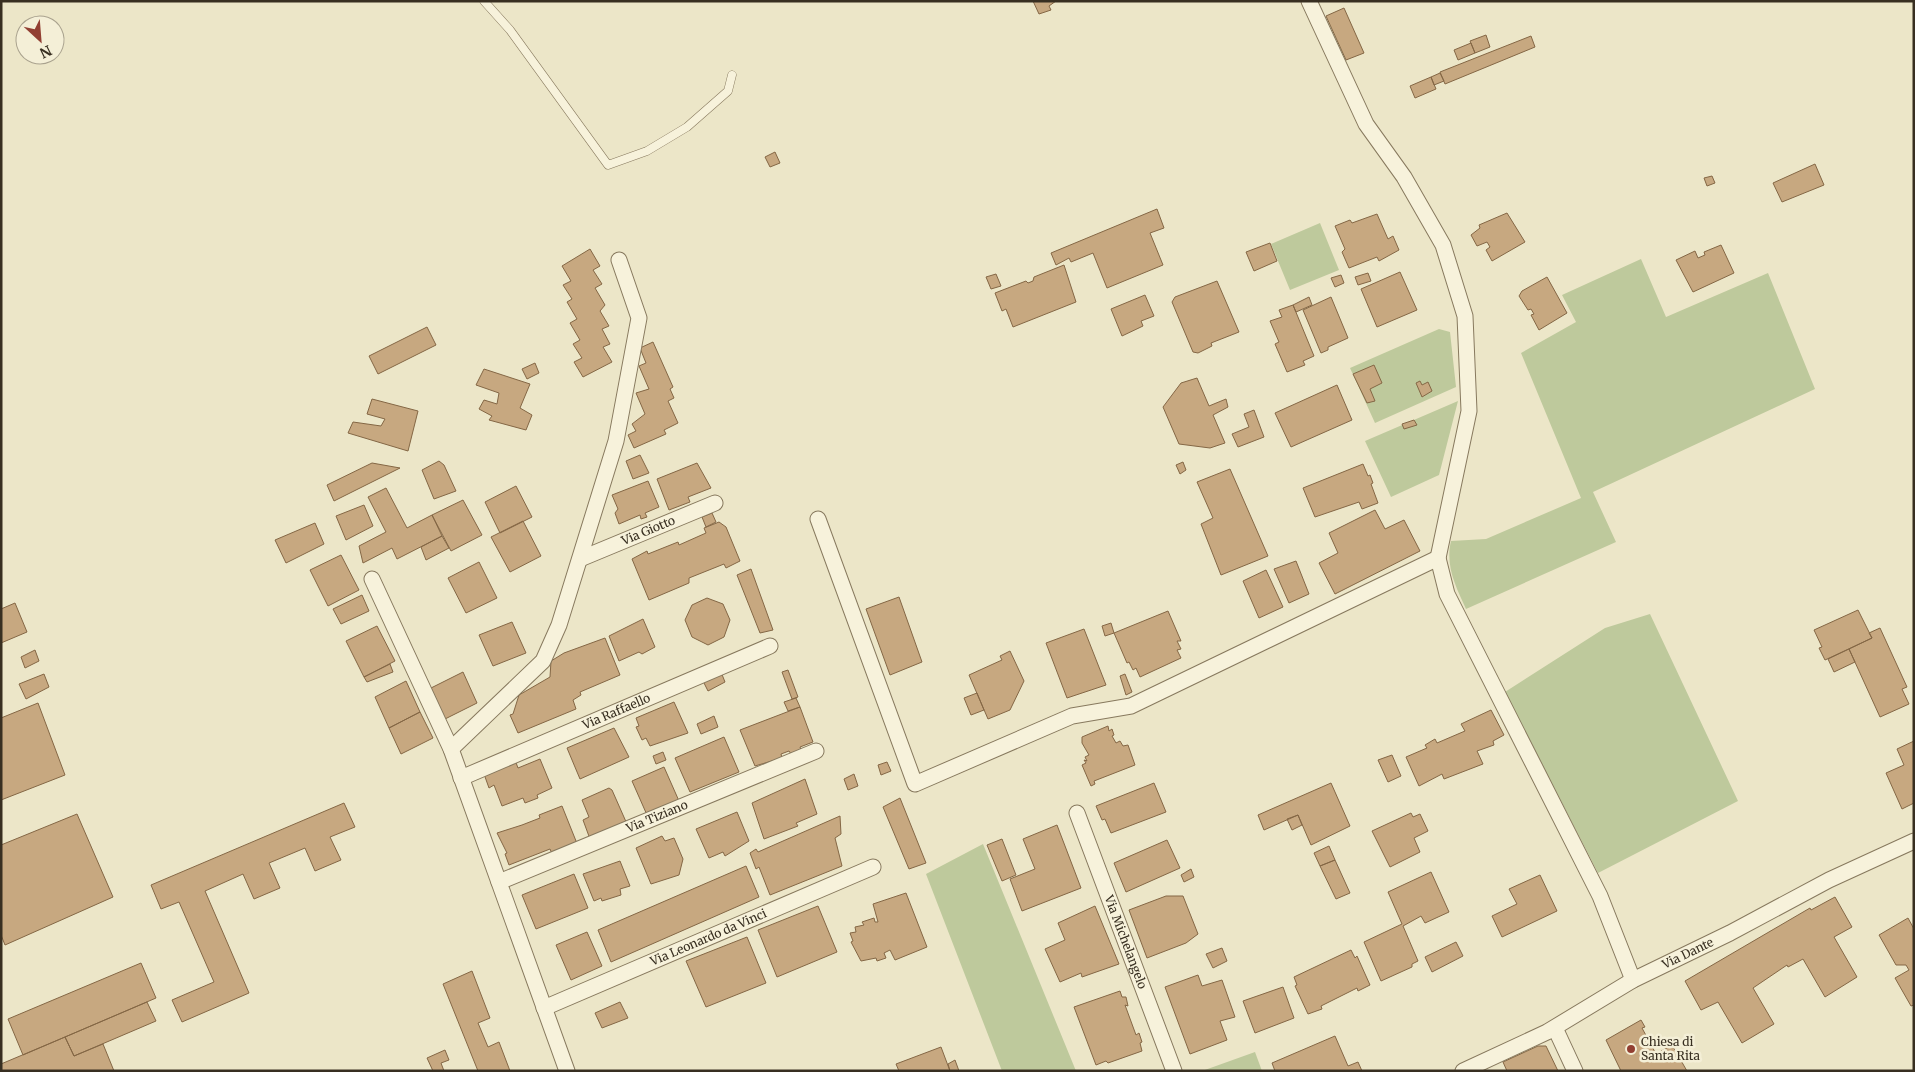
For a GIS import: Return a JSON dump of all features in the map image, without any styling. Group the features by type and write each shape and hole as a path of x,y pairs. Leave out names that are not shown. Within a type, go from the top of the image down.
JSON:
{"street":[{"path":"1309,1 1366,124 1404,177 1442,245 1465,316 1469,411 1438,558 1447,594 1600,896 1633,980"},
{"path":"451,749 543,661 559,625 616,441 639,318 619,260"},
{"name":"Via Giotto","path":"580,559 716,503"},
{"path":"818,519 915,784 1072,716 1131,706 1438,558"},
{"path":"372,579 451,749 567,1071"},
{"name":"Via Raffaello","path":"461,778 770,646"},
{"name":"Via Tiziano","path":"499,882 816,752"},
{"name":"Via Michelangelo","path":"1077,813 1174,1071"},
{"name":"Via Dante","path":"1463,1071 1555,1028 1633,980 1730,933 1830,880 1914,841"},
{"name":"Via Leonardo da Vinci","path":"544,1008 873,868"},
{"path":"1555,1028 1575,1071"}],"lane":[{"path":"484,1 510,30 608,165 647,151 687,127 728,91 732,75"}],"green space":[{"path":"1320,223 1339,270 1290,290 1271,244"},
{"path":"1641,259 1666,317 1768,273 1815,389 1593,492 1616,542 1466,609 1450,568 1451,541 1486,539 1581,498 1521,353 1576,322 1562,295"},
{"path":"1439,329 1450,332 1456,387 1375,423 1350,368"},
{"path":"1458,401 1439,475 1391,497 1365,441"},
{"path":"1650,614 1738,801 1598,873 1505,692 1605,628"},
{"path":"983,844 1076,1071 1002,1071 926,874"},
{"path":"1255,1052 1262,1071 1202,1071"}],"building":[{"path":"1033,1 1056,1 1049,6 1051,10 1039,14"},
{"path":"1344,8 1364,53 1346,60 1326,16"},
{"path":"1486,35 1490,47 1475,53 1470,41"},
{"path":"1531,36 1535,47 1445,84 1440,72"},
{"path":"1471,43 1475,53 1458,60 1454,50"},
{"path":"1440,73 1444,81 1434,85 1431,77"},
{"path":"1431,77 1436,89 1415,98 1410,86"},
{"path":"775,152 780,163 770,167 765,157"},
{"path":"1815,164 1824,185 1782,202 1773,183"},
{"path":"1712,176 1715,183 1707,186 1704,178"},
{"path":"1157,209 1164,228 1150,233 1163,265 1107,288 1093,253 1071,262 1069,258 1056,265 1051,253"},
{"path":"1507,213 1525,242 1492,261 1486,250 1490,247 1487,242 1477,246 1471,235 1480,228 1479,225"},
{"path":"1377,214 1388,239 1393,236 1399,250 1379,261 1377,257 1349,268 1342,252 1345,249 1335,226 1350,220 1352,223"},
{"path":"1270,243 1277,261 1254,271 1246,252"},
{"path":"1721,245 1734,273 1693,292 1676,260 1695,251 1698,258 1705,255 1704,252"},
{"path":"590,249 600,266 593,270 602,284 595,288 605,305 600,311 609,326 602,329 610,344 603,347 612,362 583,377 574,362 582,358 573,344 580,340 570,323 577,319 567,302 572,299 563,285 571,281 562,266"},
{"path":"1064,265 1076,302 1013,327 1006,309 1002,311 995,293 1026,281 1028,283 1033,281 1034,277"},
{"path":"1400,272 1417,310 1377,327 1361,289"},
{"path":"1368,273 1371,281 1358,285 1355,277"},
{"path":"996,274 1001,286 991,289 986,277"},
{"path":"1341,275 1344,283 1335,287 1331,278"},
{"path":"1547,277 1567,313 1539,330 1531,315 1534,314 1531,309 1528,310 1519,296 1522,291"},
{"path":"1217,281 1239,332 1211,343 1212,346 1198,353 1193,352 1172,302 1175,297"},
{"path":"1145,295 1154,316 1141,321 1143,326 1122,336 1111,309"},
{"path":"1309,297 1312,305 1296,312 1293,305"},
{"path":"1331,297 1348,338 1328,347 1328,350 1321,353 1303,310"},
{"path":"1293,305 1314,356 1303,361 1305,365 1287,372 1275,344 1279,342 1270,321 1282,317 1279,310"},
{"path":"427,327 436,345 378,374 369,356"},
{"path":"653,342 673,387 670,389 674,398 668,401 678,423 664,430 666,434 634,448 628,435 636,431 632,424 645,414 636,393 649,389 639,366 646,363 640,348"},
{"path":"535,363 539,373 527,379 522,369"},
{"path":"1374,365 1382,383 1370,389 1375,401 1367,403 1353,374"},
{"path":"484,369 530,384 520,408 532,415 526,430 489,420 492,416 479,409 484,400 497,404 499,393 476,385"},
{"path":"1197,378 1209,406 1226,399 1228,407 1213,415 1225,443 1210,448 1179,444 1163,407 1181,383"},
{"path":"1420,381 1422,385 1428,382 1432,391 1422,397 1416,383"},
{"path":"1337,385 1352,420 1291,447 1275,413"},
{"path":"372,399 418,411 408,451 348,433 353,422 381,426 385,419 367,414"},
{"path":"1254,410 1264,437 1238,447 1232,434 1249,427 1244,414"},
{"path":"1414,420 1417,425 1404,429 1402,424"},
{"path":"640,455 649,473 633,479 626,461"},
{"path":"439,461 444,465 456,491 434,499 422,470"},
{"path":"1183,462 1186,470 1180,474 1176,465"},
{"path":"372,463 400,468 334,501 327,485"},
{"path":"697,463 711,488 688,497 690,502 669,510 657,479"},
{"path":"1363,464 1368,476 1370,475 1373,483 1371,484 1378,503 1362,509 1359,502 1315,517 1303,488"},
{"path":"1230,469 1268,556 1221,575 1201,524 1213,518 1197,482"},
{"path":"648,481 659,507 645,513 647,517 641,519 640,515 619,524 615,513 618,509 612,495"},
{"path":"516,486 532,517 500,533 485,502"},
{"path":"386,488 407,528 432,515 442,536 397,559 392,548 363,563 359,546 386,532 368,497"},
{"path":"463,500 482,535 451,551 432,515"},
{"path":"364,505 373,526 346,540 336,516"},
{"path":"1375,510 1385,529 1404,520 1420,551 1335,594 1319,563 1338,553 1329,533"},
{"path":"712,513 716,522 706,527 702,517"},
{"path":"523,521 541,556 510,572 491,537"},
{"path":"719,522 726,527 740,561 726,568 724,564 689,578 689,583 649,600 632,559 647,551 648,554 678,542 679,545 706,533 704,528"},
{"path":"315,523 324,544 286,563 275,540"},
{"path":"442,536 449,548 426,560 421,547"},
{"path":"341,555 359,590 328,606 310,570"},
{"path":"1296,561 1309,594 1289,603 1274,569"},
{"path":"479,562 497,598 466,613 448,578"},
{"path":"751,569 773,630 760,633 737,575"},
{"path":"1266,570 1283,607 1259,618 1243,581"},
{"path":"362,595 369,611 341,624 333,609"},
{"path":"899,597 922,662 890,675 866,609"},
{"path":"707,598 723,604 730,620 724,637 708,645 692,637 685,620 692,605"},
{"path":"15,603 27,632 1,643 1,609"},
{"path":"1858,610 1872,638 1825,660 1819,648 1822,647 1814,630"},
{"path":"1168,611 1181,641 1177,641 1181,649 1177,650 1181,658 1140,677 1136,668 1133,670 1129,662 1127,663 1114,633"},
{"path":"643,619 655,647 642,654 639,652 619,661 609,636"},
{"path":"512,622 526,653 493,666 479,635"},
{"path":"1111,623 1114,633 1105,636 1102,626"},
{"path":"377,626 395,661 364,677 346,641"},
{"path":"1880,628 1907,687 1902,689 1909,704 1880,717 1849,649 1872,638 1869,633"},
{"path":"1084,629 1106,685 1067,698 1046,643"},
{"path":"605,638 620,675 580,692 581,695 573,700 576,709 518,733 510,715 513,714 519,695 550,677 551,661 564,653"},
{"path":"1849,649 1855,662 1834,672 1828,659"},
{"path":"35,650 39,661 25,668 21,657"},
{"path":"1010,651 1024,681 1010,710 988,719 969,675 1002,660 1000,656"},
{"path":"390,664 393,672 367,682 364,677"},
{"path":"788,670 798,697 792,699 782,672"},
{"path":"463,672 477,703 445,719 431,688"},
{"path":"721,672 725,682 708,691 703,681"},
{"path":"44,674 49,687 26,699 19,684"},
{"path":"1125,674 1132,692 1126,695 1120,676"},
{"path":"406,681 420,712 389,728 375,697"},
{"path":"977,693 984,710 971,715 964,698"},
{"path":"796,698 800,707 788,711 784,702"},
{"path":"674,702 688,733 650,746 646,738 642,740 636,727 639,726 636,718"},
{"path":"38,703 65,775 1,800 1,718"},
{"path":"800,707 813,742 800,747 801,750 791,754 789,751 781,754 782,758 755,766 740,730"},
{"path":"1491,710 1504,735 1493,741 1494,745 1477,751 1483,764 1444,779 1442,774 1419,786 1406,757 1427,748 1425,745 1435,739 1437,743 1465,731 1461,724"},
{"path":"420,712 433,738 401,754 389,728"},
{"path":"714,716 718,727 701,734 697,724"},
{"path":"1108,726 1109,731 1112,729 1114,735 1112,736 1116,743 1120,741 1123,746 1128,745 1135,765 1094,781 1095,784 1091,786 1082,765 1086,763 1084,760 1087,761 1085,757 1089,755 1082,743 1082,737"},
{"path":"614,728 629,757 580,779 567,748"},
{"path":"724,737 739,772 690,792 675,758"},
{"path":"1914,741 1914,803 1902,809 1886,773 1904,765 1897,749"},
{"path":"663,752 666,760 656,764 653,756"},
{"path":"1392,755 1401,776 1388,782 1378,760"},
{"path":"540,759 552,788 537,795 538,798 525,803 523,798 502,806 494,785 489,788 484,774 515,760 518,768"},
{"path":"887,762 891,771 881,775 878,765"},
{"path":"664,767 679,801 647,815 632,781"},
{"path":"854,774 858,786 848,790 844,779"},
{"path":"805,779 817,814 796,823 798,826 764,839 752,803"},
{"path":"1154,783 1166,812 1111,833 1105,819 1102,820 1096,806"},
{"path":"1331,783 1350,826 1311,845 1298,815 1264,830 1258,815"},
{"path":"609,788 612,790 627,824 590,839 583,820 589,817 582,800"},
{"path":"900,798 926,863 909,869 883,807"},
{"path":"344,803 355,827 330,837 341,860 315,871 305,848 269,863 280,888 254,899 243,874 205,891 249,993 182,1022 172,1000 214,982 179,902 161,909 151,885"},
{"path":"562,806 578,846 553,856 550,849 509,865 505,854 507,853 497,833 540,818 539,815"},
{"path":"737,812 749,841 725,856 723,852 709,858 696,829"},
{"path":"1411,813 1413,817 1420,814 1428,831 1414,838 1420,852 1390,867 1372,831"},
{"path":"77,814 113,897 5,945 1,935 1,845"},
{"path":"1298,815 1302,825 1292,830 1287,819"},
{"path":"840,816 841,834 835,838 842,866 770,895 759,867 756,869 750,853 756,849 758,852"},
{"path":"1057,825 1081,888 1022,911 1010,879 1035,869 1023,839"},
{"path":"662,836 665,841 674,838 683,859 679,875 651,884 636,848"},
{"path":"1002,839 1016,875 1002,881 987,845"},
{"path":"1167,840 1180,868 1126,892 1114,863"},
{"path":"1329,846 1335,860 1320,866 1314,853"},
{"path":"1335,860 1350,893 1336,899 1320,866"},
{"path":"620,861 630,886 620,889 621,895 602,901 601,898 594,901 583,874"},
{"path":"746,866 759,897 611,962 598,930"},
{"path":"1191,869 1194,877 1184,882 1181,875"},
{"path":"1431,872 1449,912 1425,923 1421,916 1403,926 1418,961 1412,964 1412,967 1381,981 1364,942 1402,924 1388,892"},
{"path":"574,874 588,908 536,929 522,895"},
{"path":"1540,875 1557,911 1502,937 1492,916 1517,904 1509,889"},
{"path":"906,893 927,947 895,960 890,950 884,953 886,958 877,961 876,958 861,961 851,942 853,941 850,933 856,932 855,927 864,925 862,922 874,918 875,922 878,922 873,904"},
{"path":"1166,896 1183,896 1198,934 1186,943 1147,958 1129,910"},
{"path":"1835,897 1852,927 1834,937 1857,977 1825,997 1803,959 1788,967 1787,965 1753,988 1774,1024 1742,1043 1718,1002 1701,1010 1685,981 1810,908 1811,910"},
{"path":"818,906 837,952 777,977 758,930"},
{"path":"1095,906 1119,964 1082,977 1081,973 1060,982 1045,949 1065,940 1058,923"},
{"path":"1908,918 1914,929 1914,1005 1911,1006 1895,978 1909,970 1906,965 1896,965 1879,935"},
{"path":"587,932 602,966 571,980 556,945"},
{"path":"747,937 766,983 706,1007 686,961"},
{"path":"1456,942 1463,956 1432,972 1425,957"},
{"path":"1222,948 1227,961 1213,968 1206,954"},
{"path":"1351,950 1355,958 1357,956 1370,985 1358,991 1357,988 1321,1006 1322,1009 1308,1014 1295,986 1297,985 1294,977"},
{"path":"141,963 156,998 23,1055 8,1019"},
{"path":"472,971 490,1018 478,1023 488,1047 499,1042 510,1071 478,1071 443,984"},
{"path":"1198,975 1202,986 1222,980 1235,1017 1220,1021 1227,1040 1190,1054 1165,987"},
{"path":"1283,987 1294,1018 1255,1033 1243,1001"},
{"path":"1120,991 1122,997 1126,997 1128,1006 1125,1005 1136,1035 1139,1033 1142,1051 1108,1063 1106,1061 1096,1065 1074,1007"},
{"path":"147,1002 156,1021 74,1056 65,1037"},
{"path":"620,1002 628,1018 602,1028 595,1013"},
{"name":"Chiesa di Santa Rita","path":"1641,1020 1645,1027 1642,1028 1656,1054 1672,1045 1687,1071 1621,1071 1606,1040"},
{"path":"1335,1036 1348,1066 1358,1062 1362,1071 1275,1071 1272,1063"},
{"path":"65,1037 74,1056 103,1044 114,1071 1,1071 1,1064"},
{"path":"1538,1046 1546,1046 1558,1071 1507,1071 1503,1062"},
{"path":"941,1047 950,1071 899,1071 896,1064"},
{"path":"445,1050 449,1060 441,1063 444,1071 433,1071 427,1058"},
{"path":"955,1060 959,1071 950,1071 948,1064"}],"place":[{"name":"Chiesa di Santa Rita","path":"1631,1049"}]}
